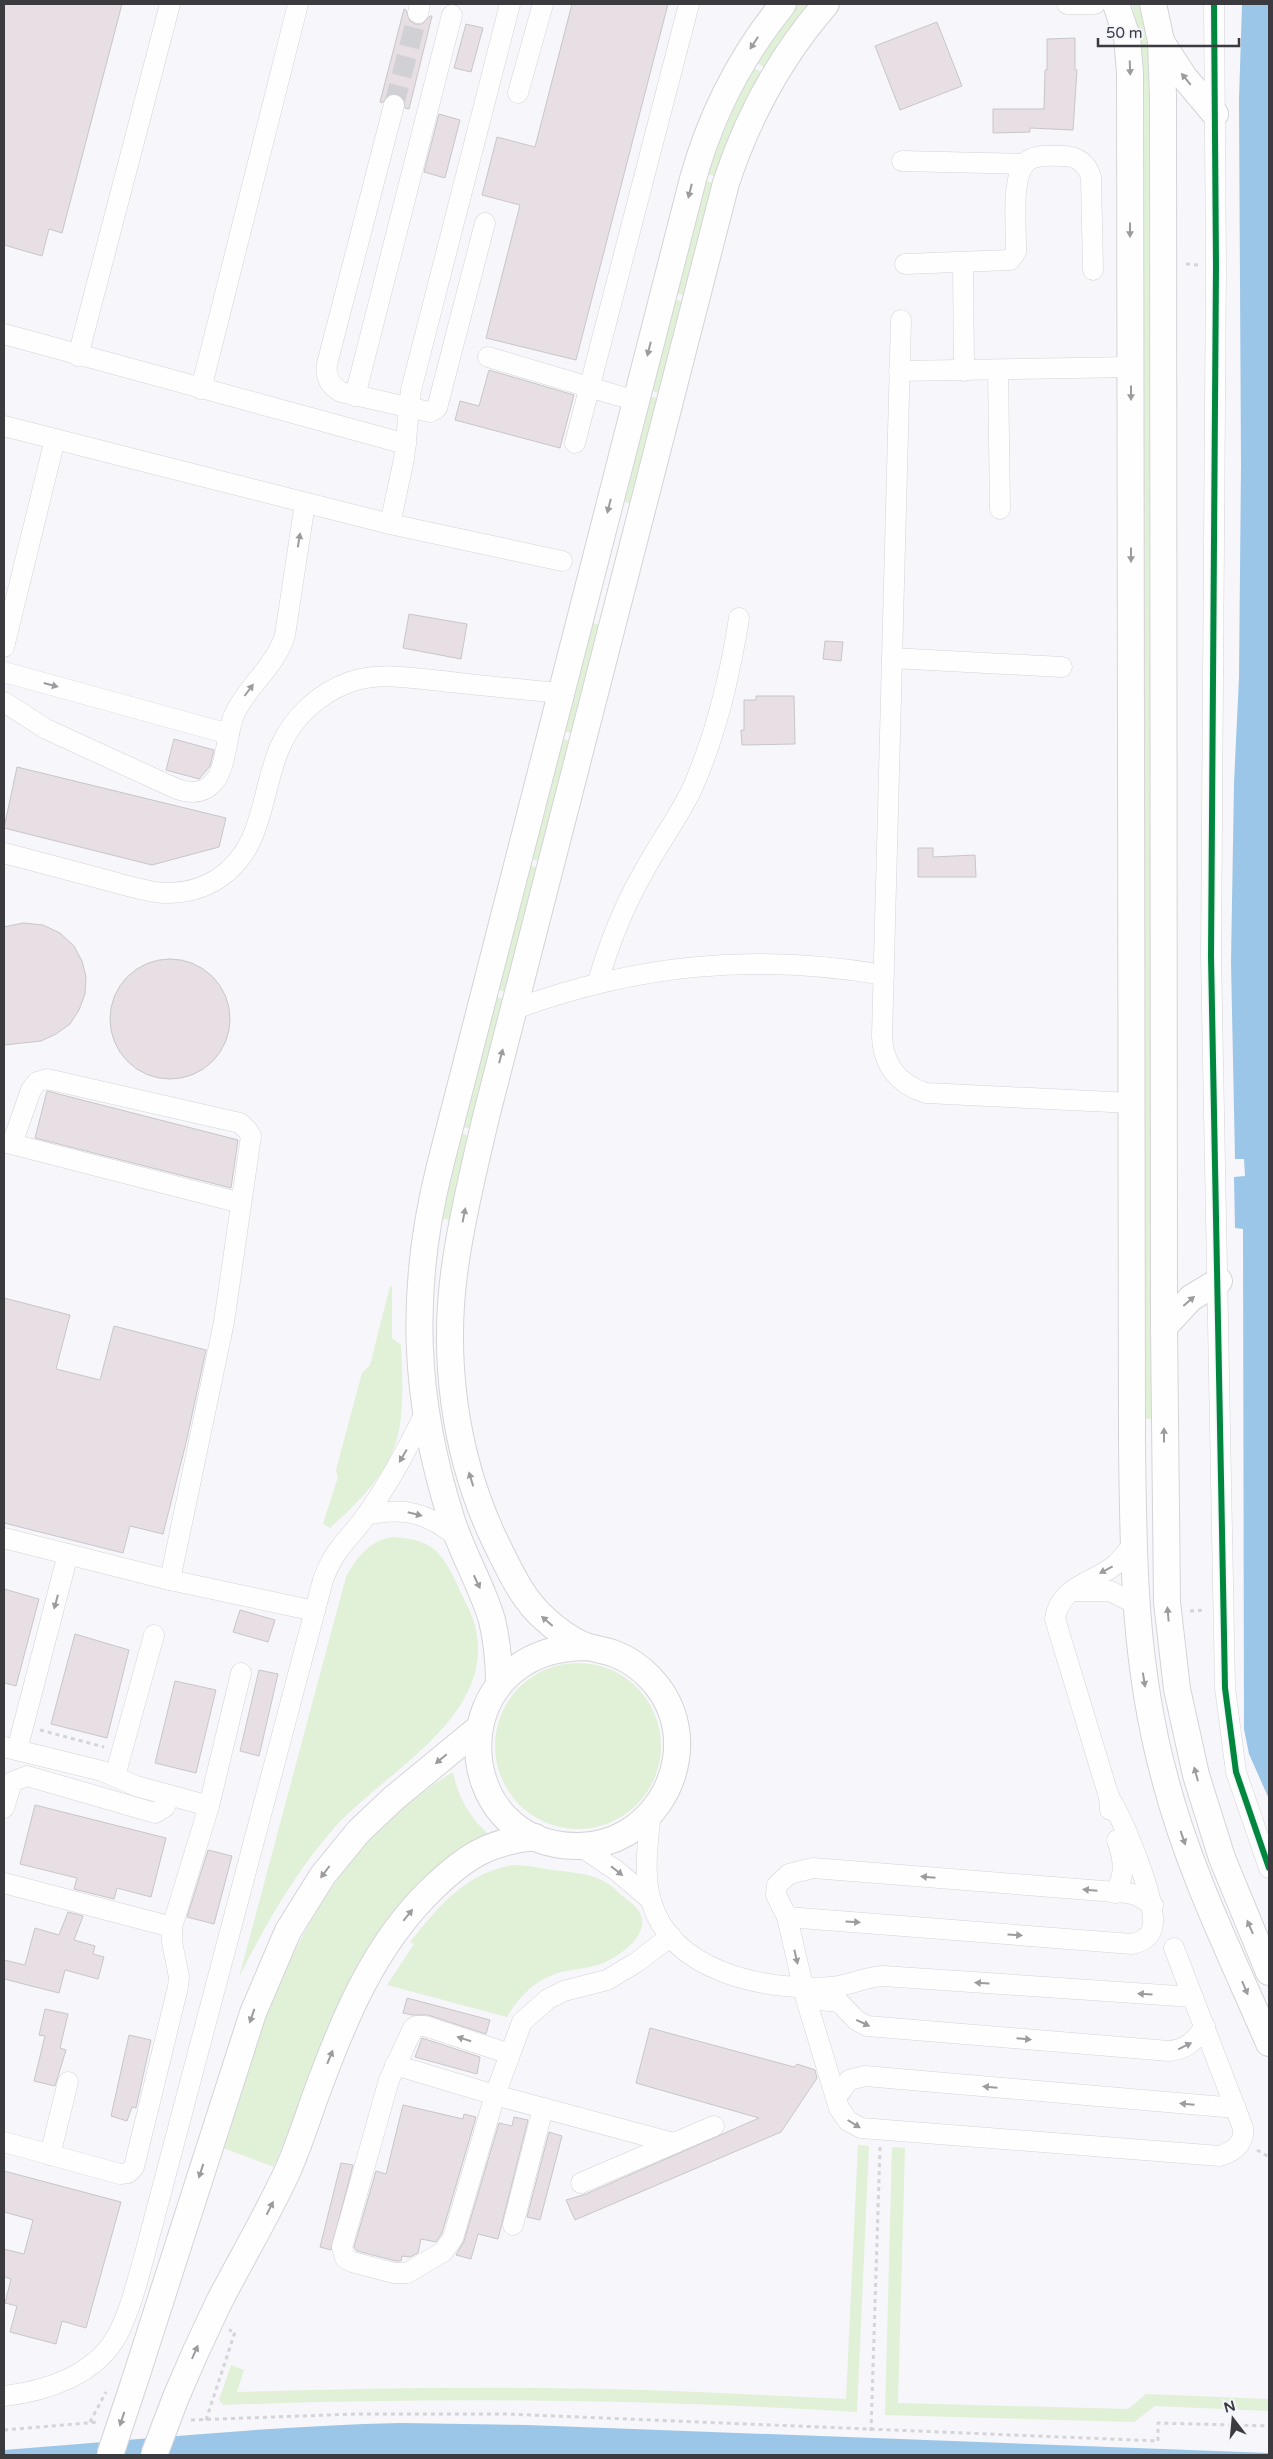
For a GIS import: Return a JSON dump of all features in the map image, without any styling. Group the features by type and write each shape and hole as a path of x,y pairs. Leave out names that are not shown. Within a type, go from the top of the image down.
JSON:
{"main road":[{"path":"499,1684 498,1652 492,1620 457,1537 439,1478 425,1413 418,1344 418,1309 424,1240 440,1166 703,145 720,104 740,65 783,4"},
{"path":"458,1426 451,1360 452,1302 456,1260 473,1172 726,183 744,133 767,85 796,40 826,4"},
{"path":"1116,4 1127,37 1130,73 1132,1441 1133,1544 1136,1604 1150,1714 1174,1812 1198,1876 1269,2043"},
{"path":"1154,4 1161,41 1163,96 1164,1327 1165,1559 1167,1602 1176,1681 1196,1775 1222,1858 1269,1972"},
{"path":"1161,41 1184,77 1215,114"},
{"path":"424,1240 432,1234 437,1234 444,1239 438,1271 436,1336 442,1375 480,1507 520,1590 543,1617 572,1639 588,1647"},
{"path":"1164,1327 1191,1298 1219,1281"},
{"path":"1132,1441 1143,1443 1150,1455 1152,1513 1165,1559"},
{"path":"588,1647 603,1650 632,1662 655,1684 671,1711 678,1741 674,1773 661,1801 642,1823 619,1837 600,1843 580,1846 564,1845 535,1837 508,1818 488,1792 478,1761 479,1728 483,1712 499,1684 517,1667 539,1654 555,1649 588,1647"},
{"path":"110,2455 253,2013 288,1931 323,1875 359,1831 394,1798 479,1728"},
{"path":"154,2455 176,2397 218,2304 260,2230 289,2168 341,2032 366,1978 384,1948 414,1908 457,1866 485,1848 501,1842 535,1837"}],"street":[{"path":"78,356 170,4"},
{"path":"201,389 298,4"},
{"path":"390,524 406,444 408,408 415,372 510,4"},
{"path":"518,92 543,4"},
{"path":"575,443 689,4"},
{"path":"1067,4 1095,4"},
{"path":"1214,4 1216,285 1211,956 1219,1281 1225,1688 1236,1772 1269,1868"},
{"path":"355,396 452,15"},
{"path":"394,105 326,371 335,389 355,396 430,412 440,404 485,223"},
{"path":"905,264 1006,262 1015,255 1017,176 1024,164 1035,157 1066,156 1079,160 1089,170 1092,177 1093,270"},
{"path":"902,161 1024,164"},
{"path":"963,262 964,371"},
{"path":"901,320 882,1036 885,1058 897,1077 915,1090 926,1093 1132,1103"},
{"path":"4,334 78,356 406,444"},
{"path":"488,357 636,401"},
{"path":"900,371 1130,367"},
{"path":"998,370 1000,509"},
{"path":"4,426 390,524 562,560"},
{"path":"5,638 55,439"},
{"path":"4,702 46,729 177,789 189,793 202,791 212,784 219,774 229,734 240,703 280,651 285,635 305,503"},
{"path":"598,982 607,951 631,895 677,818 699,772 722,700 740,618"},
{"path":"892,658 1062,667"},
{"path":"4,672 229,734"},
{"path":"4,853 149,891 170,893 191,890 204,886 228,872 246,851 258,826 274,761 288,732 308,707 335,689 366,678 398,676 561,693"},
{"path":"514,1009 598,982 650,971 728,963 807,965 884,975"},
{"path":"170,1580 224,1322 251,1142 248,1131 240,1124 47,1079 37,1082 31,1090 8,1143 241,1202"},
{"path":"4,2396 34,2391 70,2378 88,2368 117,2335 132,2301 315,1610 329,1564 347,1537 366,1515 396,1468 425,1413"},
{"path":"366,1515 386,1511 415,1514 442,1525 457,1537"},
{"path":"4,1538 170,1580 315,1610"},
{"path":"787,1917 1132,1944 1139,1943 1150,1933 1153,1927 1153,1906 1123,1823 1109,1797 1056,1626 1056,1612 1059,1606 1090,1578 1115,1565 1133,1544"},
{"path":"68,1554 24,1725 10,1749 115,1776 136,1786 209,1806"},
{"path":"1074,1591 1110,1591 1136,1604"},
{"path":"115,1776 154,1635"},
{"path":"4,2142 120,2174 128,2173 134,2167 178,1987 179,1973 172,1942 172,1927 209,1806 241,1673"},
{"path":"4,1808 12,1782 27,1776 155,1813 165,1807 169,1795"},
{"path":"1109,1797 1111,1820 1124,1860 1123,1876 1115,1892"},
{"path":"651,1813 648,1857 651,1900"},
{"path":"580,1846 617,1871 651,1900 671,1936 692,1955 716,1970 734,1977 835,2000 844,2005 856,2020 867,2026 1169,2051 1186,2047 1198,2037 1205,2026"},
{"path":"1153,1906 1136,1895 1115,1892 804,1868 789,1874 778,1885 776,1895 787,1917 804,1993 842,2115 848,2121 861,2128 1220,2156 1233,2150 1243,2138 1243,2128 1174,1948"},
{"path":"4,1883 172,1927"},
{"path":"510,2054 420,2025 410,2031 395,2065 342,2247 345,2258 352,2262 403,2274 412,2271 447,2248 455,2232 495,2095 522,2022 548,1998 564,1991 607,1980 638,1962 671,1936"},
{"path":"804,1993 848,1984 871,1976 883,1976 1193,1997"},
{"path":"844,2005 843,1993 848,1984"},
{"path":"395,2065 495,2095 674,2143"},
{"path":"836,2098 849,2080 865,2076 1236,2108"},
{"path":"50,2155 68,2082"},
{"path":"513,2225 544,2108"},
{"path":"581,2182 714,2126"}],"path":[{"path":"1186,264 1193,265"},
{"path":"1195,1611 1208,1610"},
{"path":"24,1725 122,1751"},
{"path":"871,2431 880,2130"},
{"path":"206,2420 235,2332 230,2330"},
{"path":"90,2422 109,2386"},
{"path":"188,2420 356,2414 487,2414 871,2431 1158,2441 1158,2423 1269,2426"},
{"path":"4,2430 109,2422"}],"green space":[{"path":"796,4 810,4 779,42 764,67 755,62"},
{"path":"1132,4 1143,4 1152,46 1153,1419 1144,1419 1141,59 1139,32"},
{"path":"752,67 761,72 740,112 717,177 707,174 721,130"},
{"path":"705,181 715,183 686,296 675,293"},
{"path":"674,299 685,302 661,393 651,391"},
{"path":"649,396 660,399 632,505 623,501"},
{"path":"592,623 602,625 573,734 564,731"},
{"path":"562,739 571,741 539,861 530,859"},
{"path":"528,865 539,868 507,992 496,990"},
{"path":"495,997 505,999 471,1129 462,1127"},
{"path":"460,1133 470,1136 449,1220 440,1218"},
{"path":"390,1286 392,1287 392,1338 401,1345 402,1377 402,1404 394,1448 385,1467 372,1486 330,1528 323,1524 338,1477 336,1470 362,1373 370,1365"},
{"path":"392,1537 416,1540 425,1544 440,1555 451,1572 474,1622 478,1655 471,1685 455,1713 433,1738 356,1806 320,1844 282,1899 239,1977 346,1577 364,1551 377,1542"},
{"path":"578,1663 602,1667 617,1673 642,1694 651,1707 657,1722 661,1746 657,1770 651,1785 630,1810 617,1819 602,1825 578,1829 554,1825 539,1819 514,1798 505,1785 499,1770 495,1746 499,1722 505,1707 526,1682 539,1673 554,1667"},
{"path":"453,1772 465,1806 488,1834 456,1850 429,1874 367,1950 335,2013 274,2167 218,2146 279,1986 302,1936 330,1890 364,1846 404,1807"},
{"path":"512,1865 592,1876 606,1882 639,1911 642,1920 641,1929 637,1937 623,1951 606,1962 592,1967 562,1972 543,1979 525,1993 507,2017 387,1985 414,1944 410,1942 442,1904 466,1884 480,1876 495,1869"},
{"path":"858,2145 869,2146 857,2412 619,2402 461,2400 223,2405 219,2400 231,2365 244,2370 237,2392 540,2388 668,2391 846,2399"},
{"path":"892,2147 905,2148 898,2403 1128,2409 1146,2394 1269,2399 1269,2411 1155,2406 1134,2422 885,2415"}],"water":[{"path":"1242,4 1269,4 1269,1799 1249,1754 1244,1729 1243,1229 1235,1228 1234,1177 1245,1176 1244,1159 1235,1159 1231,962 1234,783 1239,678 1241,465 1239,100"},
{"path":"401,2423 527,2425 1269,2453 1269,2455 4,2455 4,2450 252,2430"}],"building":[{"path":"4,4 122,4 62,233 49,229 42,256 4,245"},
{"path":"572,4 668,4 576,360 486,338 520,205 482,195 497,137 535,147"},
{"path":"404,9 410,21 415,24 422,24 432,16 409,109 405,108 403,97 396,93 390,94 382,103 380,102"},
{"path":"937,22 962,86 900,110 875,46"},
{"path":"466,24 483,28 471,72 454,68"},
{"path":"1075,38 1075,70 1077,70 1073,130 1030,128 1030,132 993,133 993,109 1044,109 1047,39"},
{"path":"439,114 460,120 445,178 424,172"},
{"path":"489,370 574,395 560,448 455,420 460,401 479,406"},
{"path":"409,614 467,624 461,659 403,648"},
{"path":"825,641 843,642 841,661 823,659"},
{"path":"756,696 794,696 795,744 742,745 741,730 744,730 744,700 756,700"},
{"path":"174,739 214,750 210,766 199,779 166,770"},
{"path":"17,767 226,818 219,847 152,865 4,828"},
{"path":"918,848 933,848 933,857 975,855 976,877 918,877"},
{"path":"23,923 43,925 60,933 74,946 82,961 86,977 85,994 79,1010 70,1024 56,1034 41,1041 4,1045 4,927"},
{"path":"170,959 182,960 193,964 203,969 212,977 220,986 225,996 229,1007 229,1031 225,1042 220,1052 212,1061 203,1069 193,1074 182,1078 170,1079 158,1078 147,1074 137,1069 128,1061 120,1052 115,1042 111,1031 110,1019 111,1007 115,996 120,986 128,977 137,969 147,964 158,960"},
{"path":"47,1091 238,1140 231,1188 35,1138"},
{"path":"4,1298 70,1315 56,1369 100,1380 114,1326 206,1350 186,1443 163,1534 130,1526 123,1553 4,1523"},
{"path":"4,1589 39,1599 16,1686 4,1683"},
{"path":"240,1610 275,1620 268,1642 233,1632"},
{"path":"75,1634 129,1650 107,1738 51,1724"},
{"path":"259,1670 278,1674 259,1756 240,1751"},
{"path":"175,1681 216,1690 196,1773 155,1763"},
{"path":"35,1805 166,1838 151,1897 117,1888 114,1899 74,1889 77,1878 20,1864"},
{"path":"208,1850 232,1856 214,1924 187,1917"},
{"path":"68,1912 83,1916 74,1940 95,1946 93,1954 104,1957 98,1979 65,1970 59,1993 4,1979 4,1960 25,1965 35,1928 59,1935"},
{"path":"407,1998 490,2020 486,2034 428,2015 403,2013"},
{"path":"45,2009 68,2014 60,2048 66,2050 55,2086 34,2081 45,2036 39,2035"},
{"path":"650,2028 794,2067 797,2064 815,2070 817,2078 781,2132 575,2220 566,2200 586,2194 759,2118 636,2083"},
{"path":"129,2035 151,2040 136,2108 132,2107 127,2121 111,2116"},
{"path":"422,2038 480,2057 477,2074 415,2057"},
{"path":"403,2105 463,2119 464,2114 476,2117 442,2233 436,2242 421,2239 418,2253 410,2257 402,2256 401,2261 396,2261 357,2251 354,2247 376,2171 386,2174"},
{"path":"514,2117 528,2120 498,2239 478,2234 471,2259 456,2255 464,2241 499,2123 512,2126"},
{"path":"549,2132 562,2136 540,2220 527,2217"},
{"path":"341,2163 353,2165 331,2250 320,2247"},
{"path":"4,2171 121,2202 86,2328 62,2321 56,2344 10,2332 17,2306 5,2303 11,2279 4,2277 4,2249 24,2254 33,2220 4,2212"}],"tunnel":[{"path":"394,105 418,13"}],"cycle path":[{"path":"1214,4 1216,266 1211,956 1225,1688 1236,1772 1269,1868"}]}
